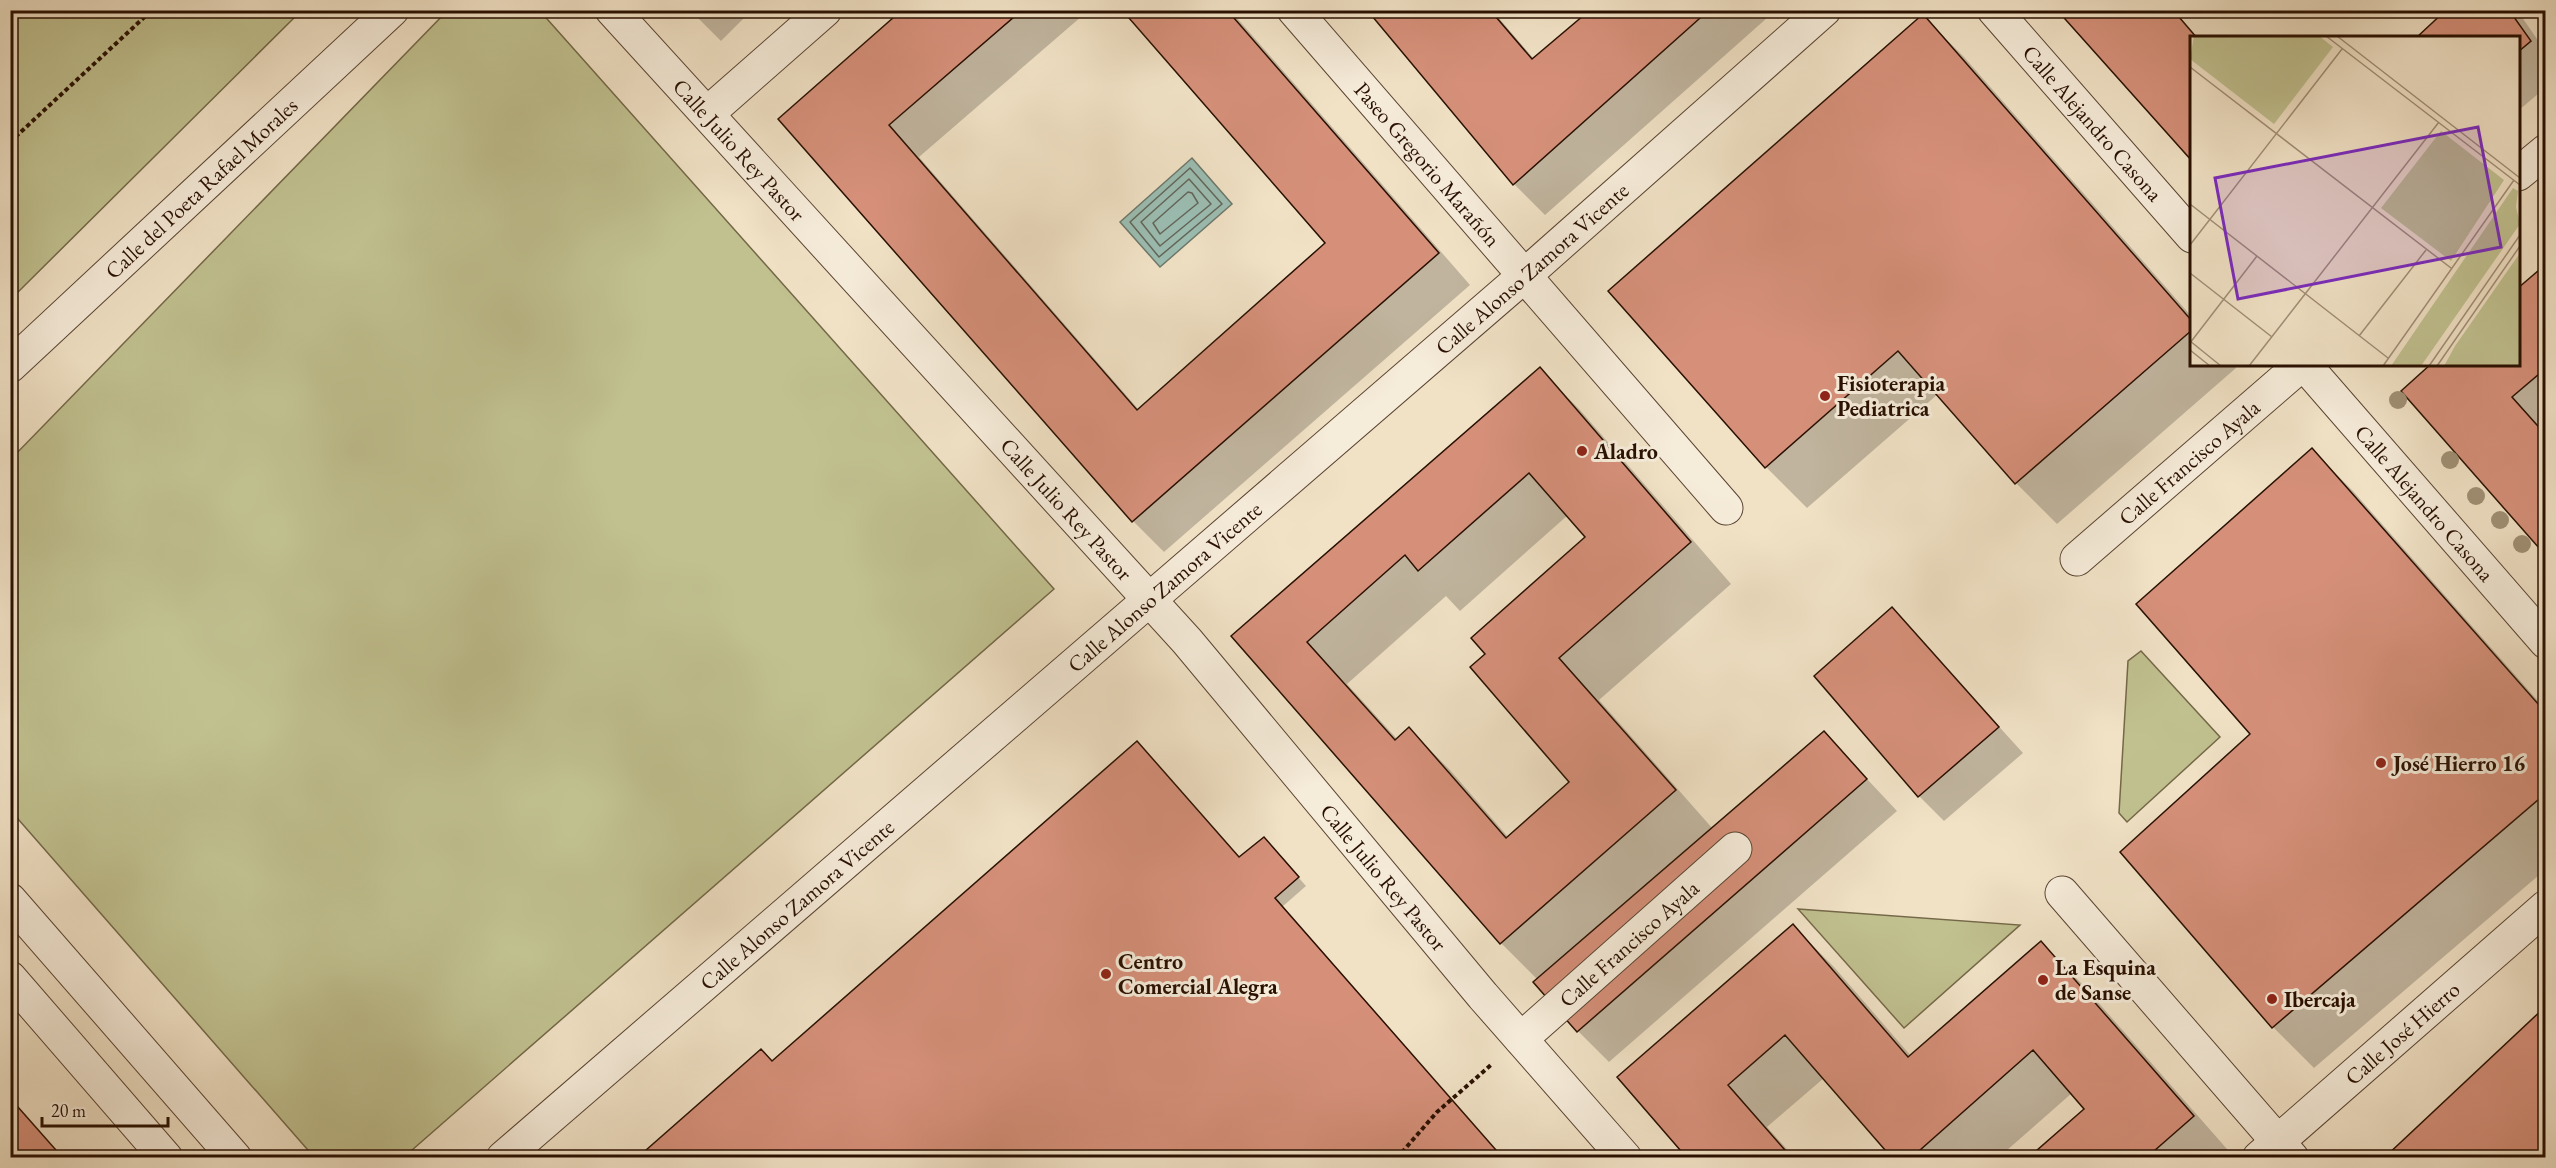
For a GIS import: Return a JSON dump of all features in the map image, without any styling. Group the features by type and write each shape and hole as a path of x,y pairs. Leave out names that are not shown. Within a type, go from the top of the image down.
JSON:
{"street":[{"name":"Calle del Poeta Rafael Morales","path":"10,366 392,10"},
{"name":"Calle Julio Rey Pastor","path":"612,10 1187,641 1521,1039 1624,1158"},
{"path":"708,113 825,10"},
{"name":"Paseo Gregorio Marañón","path":"1294,10 1726,508"},
{"name":"Calle Alonso Zamora Vicente","path":"503,1158 1524,276 1824,10"},
{"name":"Calle Alejandro Casona","path":"1994,10 2190,235"},
{"path":"2520,172 2546,151"},
{"name":"Calle Francisco Ayala","path":"2077,559 2301,366"},
{"name":"Calle Alejandro Casona","path":"2305,366 2546,642"},
{"name":"Calle Francisco Ayala","path":"1521,1039 1736,849"},
{"path":"2062,893 2276,1152"},
{"path":"10,900 235,1158"},
{"name":"Calle José Hierro","path":"2276,1152 2546,907"},
{"path":"10,978 166,1158"}],"path":[{"path":"10,142 152,10"},
{"path":"1397,1158 1437,1112 1521,1039"},
{"path":"668,1158 673,1154 677,1158"}],"green space":[{"path":"11,10 301,10 301,11 11,299"},
{"path":"447,11 540,11 1054,589 404,1157 314,1157 11,811 11,459"},
{"path":"2141,651 2220,737 2127,822 2119,813 2128,661"},
{"path":"1798,909 2020,925 1904,1028"}],"water":[{"path":"1192,158 1232,204 1160,267 1120,222"}],"building":[{"path":"902,10 1022,10 889,125 1137,410 1325,243 1122,10 1227,10 1439,253 1132,522 778,119"},
{"path":"1367,10 1490,10 1532,59 1590,10 1709,10 1513,185"},
{"path":"2057,10 2173,10 2195,36 2190,36 2190,159"},
{"path":"2446,10 2509,10 2531,41 2520,50 2520,36 2418,36"},
{"path":"1923,14 2190,319 2190,332 2015,484 1898,351 1765,468 1608,291"},
{"path":"2546,264 2546,368 2512,397 2546,435 2546,556 2401,391 2429,366 2520,366 2520,286"},
{"path":"1540,367 1691,542 1559,658 1676,790 1500,944 1231,636","holes":["1529,473 1585,537 1471,638 1485,654 1470,667 1569,782 1506,838 1409,727 1395,740 1307,642 1405,555 1418,571"]},
{"name":"José Hierro 16","path":"2312,448 2546,713 2546,793 2272,1028 2120,852 2250,734 2136,604"},
{"path":"1892,607 1999,727 1918,797 1814,676"},
{"path":"1824,731 1867,779 1577,1032 1533,982"},
{"name":"Centro Comercial Alegra","path":"1137,741 1239,857 1264,837 1299,877 1275,898 1503,1158 637,1158 761,1049 772,1061"},
{"path":"1793,924 1908,1057 2041,941 2194,1116 2146,1158 2028,1158 2084,1109 2033,1050 1911,1158 1892,1158 1785,1035 1728,1085 1792,1158 1687,1158 1617,1077"},
{"path":"2546,1006 2546,1153 2540,1158 2384,1158"},
{"path":"10,1098 63,1158 10,1158"}],"place":[{"name":"Fisioterapia Pediatrica","path":"1825,396"},
{"name":"Aladro","path":"1582,451"},
{"name":"José Hierro 16","path":"2381,763"},
{"name":"Centro Comercial Alegra","path":"1106,974"},
{"name":"La Esquina de Sanse","path":"2043,980"},
{"name":"Ibercaja","path":"2272,999"}]}
